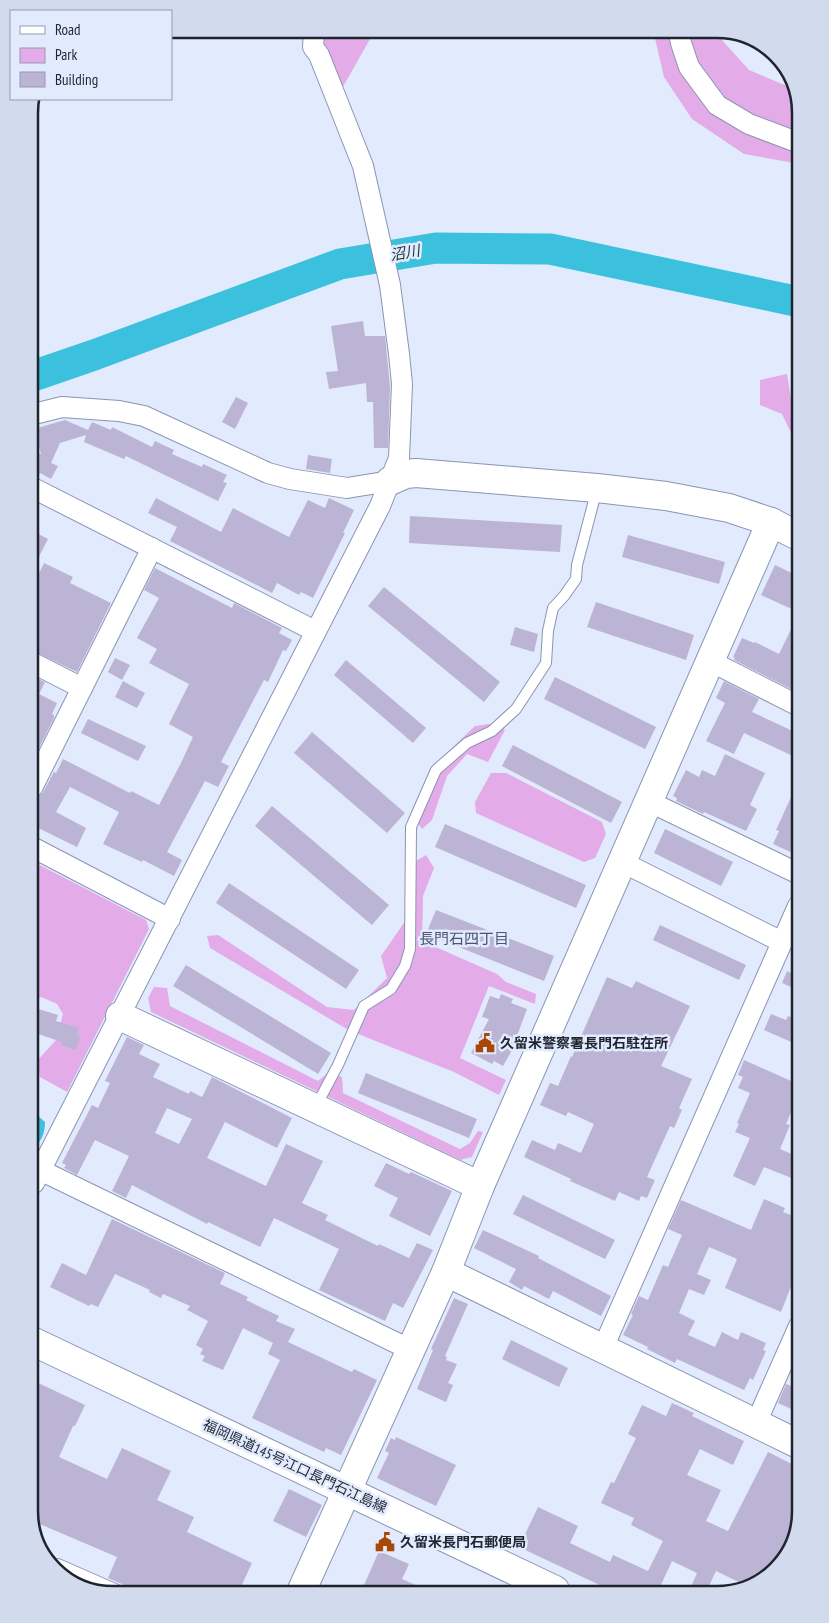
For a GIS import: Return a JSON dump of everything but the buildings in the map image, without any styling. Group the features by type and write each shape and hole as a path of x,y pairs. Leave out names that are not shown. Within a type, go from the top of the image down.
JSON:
{"street":[{"path":"38,1174 380,506 399,458 402,384 390,286 364,166 319,54 313,47 314,38"},
{"path":"680,38 689,67 717,105 749,124 792,140"},
{"path":"38,413 62,407 119,411 144,416 268,473 290,479 347,488 390,481 406,474 416,473 597,488 676,497 729,508 771,522 792,533"},
{"path":"38,491 315,631"},
{"path":"304,1585 446,1272 480,1186 771,522"},
{"path":"38,776 152,548"},
{"path":"710,661 792,702"},
{"path":"38,666 82,688"},
{"path":"648,801 792,870"},
{"path":"38,850 170,919"},
{"path":"622,862 782,942"},
{"path":"603,1348 792,920"},
{"path":"120,1016 480,1186"},
{"path":"38,1176 411,1350"},
{"path":"446,1272 792,1441"},
{"path":"756,1423 792,1342"},
{"name":"福岡県道145号江口長門石江島線","path":"38,1344 546,1586"}],"lane":[{"path":"315,1108 338,1065 364,1006 391,989 405,966 410,949 411,827 436,770 467,743 492,731 516,709 546,663 548,631 553,608 576,579 577,565 597,488"}],"green space":[{"path":"320,38 371,38 340,92"},
{"path":"655,38 721,38 749,70 787,86 792,113 792,163 744,154 692,119 664,77"},
{"path":"787,374 792,406 792,435 782,414 760,405 760,380"},
{"path":"496,723 505,730 488,762 467,754 447,776 432,820 422,829 414,818 430,769 475,726"},
{"path":"491,773 506,773 602,822 606,834 595,858 584,862 476,813 475,802"},
{"path":"426,855 434,868 423,896 422,941 497,974 506,982 536,994 535,1004 489,986 460,1058 506,1080 499,1095 454,1072 345,1028 210,948 207,936 218,935 327,1007 354,1010 387,978 381,956 415,907 414,862"},
{"path":"38,864 146,920 149,929 67,1092 40,1077 38,1060 56,1040 63,1014 57,1004 41,997 38,999"},
{"path":"154,987 167,988 170,1006 318,1081 329,1072 342,1077 343,1093 460,1149 470,1143 478,1131 483,1132 472,1157 460,1160 151,1012 148,998"}],"water":[{"path":"38,1116 45,1122 38,1144"}],"waterway":[{"name":"沼川","path":"38,374 340,264 436,248 550,249 792,300"}],"place":[{"name":"久留米警察署長門石駐在所","path":"485,1043"},
{"name":"久留米長門石郵便局","path":"385,1542"}],"district":[{"name":"長門石四丁目","path":"464,939"}]}
